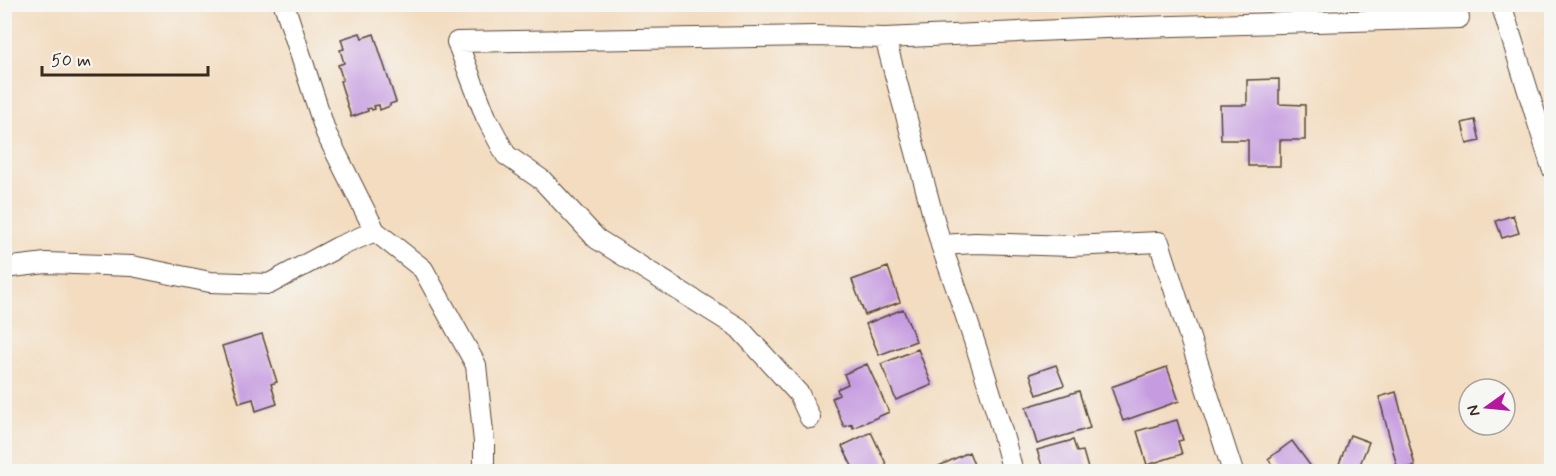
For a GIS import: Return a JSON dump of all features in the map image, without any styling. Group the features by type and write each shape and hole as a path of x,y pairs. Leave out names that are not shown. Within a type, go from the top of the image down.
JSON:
{"street":[{"path":"284,4 326,133 375,231 423,269 476,365 484,442 484,471"},
{"path":"1501,4 1551,168"},
{"path":"810,418 799,394 739,328 597,239 542,180 506,155 486,117 456,42 814,36 885,38 1105,28 1459,18"},
{"path":"885,38 941,245 974,336 1013,471"},
{"path":"4,268 46,263 132,266 210,282 269,284 338,247 375,231"},
{"path":"941,245 975,243 1071,246 1159,242 1233,471"}],"building":[{"path":"812,4 936,4 936,7 812,7"},
{"path":"360,33 362,38 374,34 396,102 380,110 379,105 374,106 375,109 367,109 368,111 351,117 340,81 343,80 338,65 344,63 340,50 344,49 341,39"},
{"path":"1279,79 1279,104 1305,105 1305,140 1280,140 1280,166 1248,166 1248,140 1221,140 1220,105 1247,105 1247,80"},
{"path":"1475,120 1480,141 1467,144 1462,123"},
{"path":"1513,215 1519,233 1502,238 1496,221"},
{"path":"888,267 900,302 865,315 852,280"},
{"path":"903,309 916,341 879,355 866,324"},
{"path":"262,334 277,382 271,384 277,404 256,411 253,399 239,403 222,346"},
{"path":"918,349 932,385 896,400 881,364"},
{"path":"867,364 889,412 853,428 852,424 844,427 832,398 839,395 837,389 848,384 844,374"},
{"path":"1056,365 1064,385 1037,395 1030,374"},
{"path":"1167,367 1179,401 1123,421 1111,387"},
{"path":"1079,391 1090,428 1037,444 1026,407"},
{"path":"1396,392 1415,466 1398,470 1379,397"},
{"path":"1177,420 1183,440 1178,441 1182,454 1147,465 1137,431"},
{"path":"871,432 890,472 855,472 842,446"},
{"path":"1350,435 1369,442 1357,472 1336,472"},
{"path":"1073,440 1077,452 1083,451 1089,472 1064,472 1062,467 1059,468 1060,472 1044,472 1037,450"},
{"path":"1292,441 1315,472 1277,472 1268,459"},
{"path":"969,452 977,472 926,472"}]}
